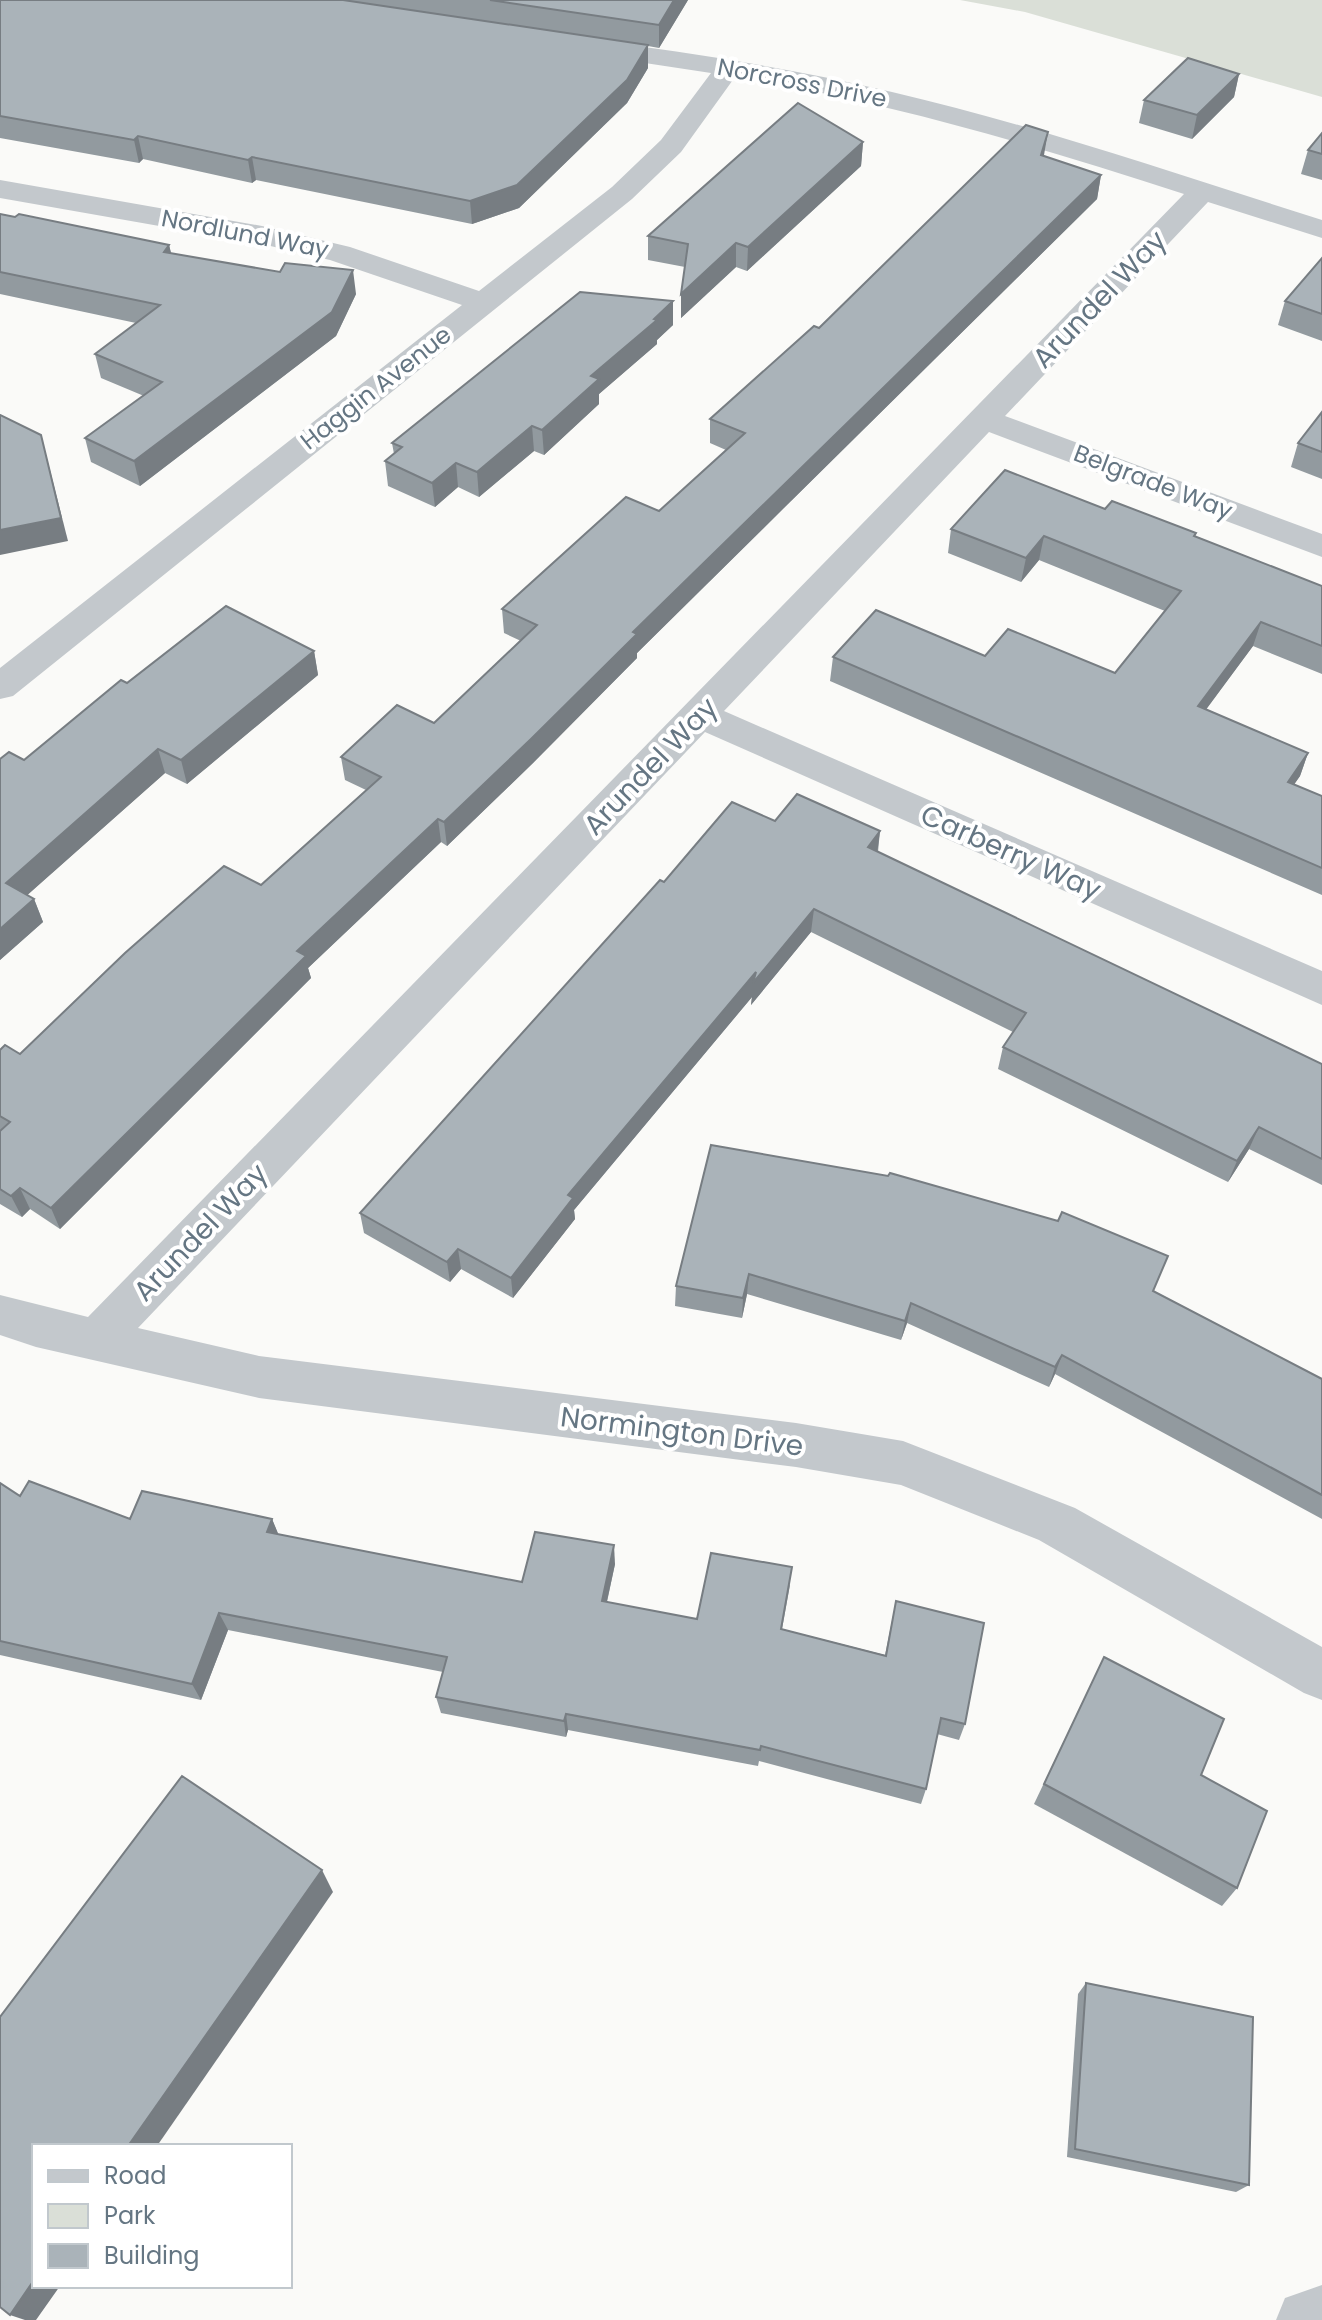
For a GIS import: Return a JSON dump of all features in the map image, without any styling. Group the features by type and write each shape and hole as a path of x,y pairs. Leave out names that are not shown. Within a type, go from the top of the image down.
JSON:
{"street":[{"name":"Norcross Drive","path":"561,43 807,81 951,115 1322,229"},
{"name":"Haggin Avenue","path":"7,671 485,303 642,174 671,146 729,67"},
{"name":"Nordlund Way","path":"0,189 293,242 415,276 485,303"},
{"name":"Arundel Way","path":"97,1339 1202,192"},
{"name":"Belgrade Way","path":"984,419 1322,546"},
{"name":"Carberry Way","path":"700,715 1322,989"},
{"name":"Normington Drive","path":"0,1315 29,1327 97,1339 192,1364 259,1377 796,1445 903,1463 1057,1524 1322,1675"},
{"path":"1307,2320 1322,2316"}],"green space":[{"path":"960,0 1322,0 1322,97 1025,12"}],"building":[{"path":"0,0 343,0 648,45 627,80 517,185 470,201 252,157 248,160 138,136 134,140 0,116"},
{"path":"490,0 674,0 659,25"},
{"path":"1188,58 1239,74 1197,115 1144,100"},
{"path":"798,103 863,142 748,247 736,243 681,294 688,244 648,236"},
{"path":"1026,125 1048,132 1041,155 1101,175 633,632 637,634 531,739 444,822 438,819 297,951 306,956 51,1208 20,1188 11,1196 0,1189 0,1131 10,1122 0,1116 0,1050 5,1045 20,1054 125,953 224,866 261,885 381,777 341,757 397,705 434,723 537,625 502,609 626,497 659,511 745,433 710,419 814,326 819,328"},
{"path":"1322,133 1322,154 1308,150"},
{"path":"0,214 15,217 19,214 169,245 164,252 280,272 285,263 353,270 332,312 134,461 85,438 162,382 95,354 160,305 0,272"},
{"path":"1322,258 1322,314 1285,301"},
{"path":"580,292 673,301 654,319 657,320 591,376 599,379 542,430 532,426 477,472 456,463 432,483 385,461 402,447 392,443"},
{"path":"1322,412 1322,452 1298,443"},
{"path":"0,415 41,435 61,518 0,530"},
{"path":"1005,470 1105,509 1112,501 1322,586 1322,646 1261,622 1198,706 1308,753 1288,782 1322,796 1322,868 833,657 876,610 985,656 1008,629 1115,673 1181,591 1044,536 1026,558 951,529"},
{"path":"226,606 314,651 181,760 158,749 6,883 34,899 0,929 0,759 9,752 24,760 121,680 127,683"},
{"path":"797,794 880,831 868,847 1322,1064 1322,1159 1259,1127 1237,1161 1003,1047 1026,1013 814,909 753,983 756,972 568,1195 573,1198 511,1278 458,1249 447,1262 360,1213 660,880 664,882 732,802 775,821"},
{"path":"711,1145 888,1176 890,1173 1058,1221 1062,1212 1168,1256 1153,1291 1322,1379 1322,1495 1062,1355 1055,1367 911,1303 905,1321 749,1274 743,1298 676,1286"},
{"path":"29,1481 130,1519 142,1491 272,1519 267,1532 522,1582 535,1532 614,1545 602,1601 697,1619 711,1553 792,1567 781,1629 886,1656 896,1601 984,1623 965,1724 941,1718 926,1789 761,1746 760,1750 566,1714 564,1721 436,1697 447,1657 219,1613 192,1684 0,1641 0,1483 20,1496"},
{"path":"1104,1657 1224,1719 1201,1775 1267,1811 1237,1888 1044,1784"},
{"path":"182,1776 322,1870 129,2144 32,2144 32,2283 10,2315 0,2307 0,2017"},
{"path":"1086,1983 1253,2017 1249,2185 1075,2149"}]}
